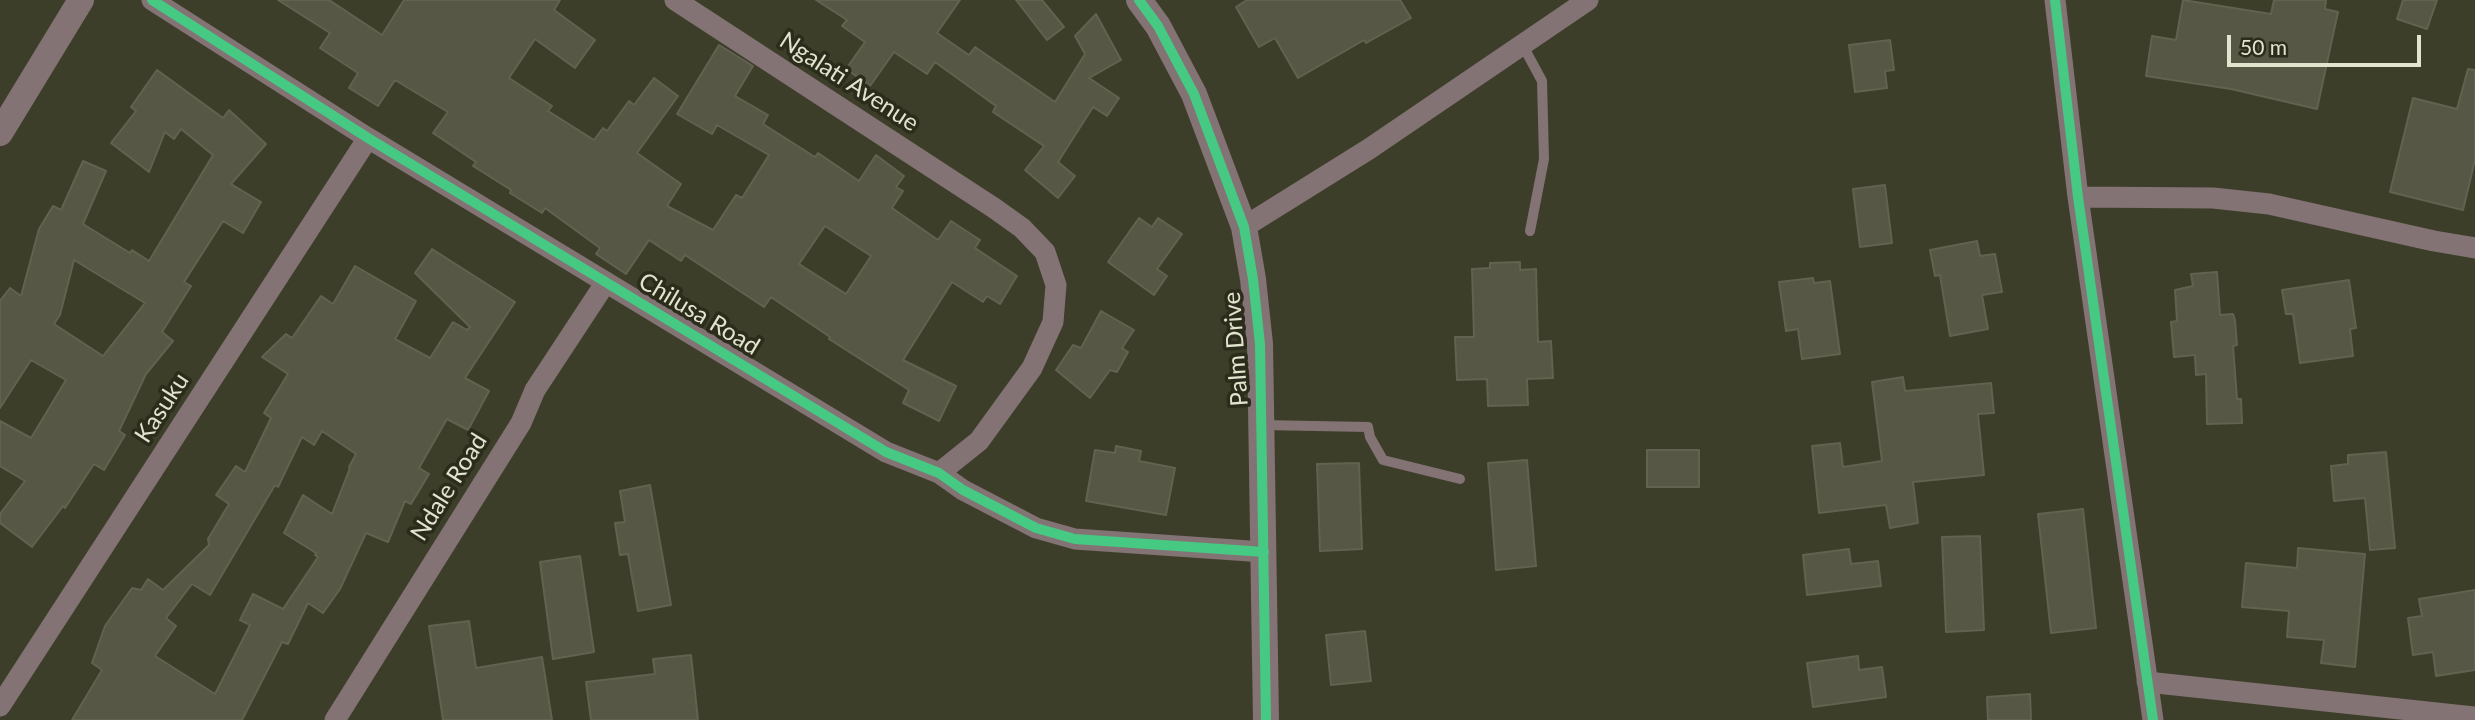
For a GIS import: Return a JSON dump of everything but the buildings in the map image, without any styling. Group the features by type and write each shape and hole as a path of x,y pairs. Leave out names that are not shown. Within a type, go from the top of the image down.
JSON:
{"street":[{"path":"0,133 81,0"},
{"name":"Chilusa Road","path":"152,0 368,138 886,452 939,473 963,491 1036,527 1075,539 1264,552"},
{"name":"Ngalati Avenue","path":"675,0 994,208 1023,228 1045,252 1056,285 1053,322 1032,368 979,441 939,473"},
{"name":"Palm Drive","path":"1139,0 1158,26 1194,94 1244,227 1260,344 1265,720"},
{"path":"1244,227 1369,149 1588,0"},
{"path":"2054,0 2078,197 2153,720"},
{"name":"Kasuku","path":"0,706 368,138"},
{"path":"2078,197 2213,198 2270,204 2475,248"},
{"name":"Ndale Road","path":"335,720 521,423 536,390 606,282"},
{"path":"2147,682 2475,717"}],"lane":[{"path":"1522,44 1542,81 1544,159 1530,231"},
{"path":"1262,425 1368,427 1370,437 1383,460 1461,479"}],"cycle path":[{"path":"152,0 368,138 886,452 939,473 963,490 1036,528 1075,539 1264,552"},
{"path":"1139,0 1158,26 1194,94 1244,227 1260,344 1266,720"},
{"path":"2055,0 2078,197 2153,720"}]}
